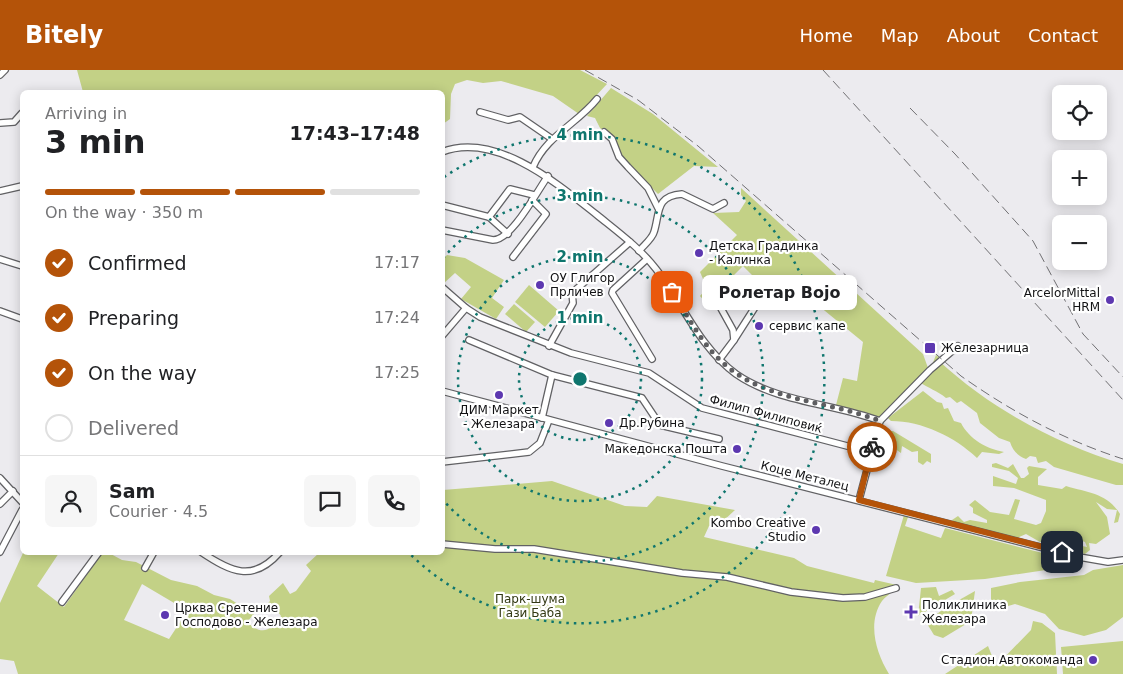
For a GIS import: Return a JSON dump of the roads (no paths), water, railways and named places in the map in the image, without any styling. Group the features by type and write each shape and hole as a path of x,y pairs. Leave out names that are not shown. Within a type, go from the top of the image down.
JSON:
{"street":[{"path":"0,75 5,70"},
{"path":"533,167 541,150 582,116 597,99"},
{"path":"480,112 508,120 520,117 552,140"},
{"path":"0,123 14,122 20,115"},
{"path":"604,132 612,139 619,156 648,188 658,208 654,233 639,251"},
{"path":"445,151 478,149 506,155 548,176 630,242 647,259 664,280 698,333 719,360 742,378 775,393 880,421"},
{"path":"445,231 500,240 508,234 548,176"},
{"path":"0,191 20,186"},
{"path":"489,217 510,189 533,198 546,214 513,257"},
{"path":"658,208 670,197 682,194 713,209 724,203"},
{"path":"445,206 489,217 508,234"},
{"path":"549,346 573,303 572,293 630,242"},
{"path":"0,259 20,265"},
{"path":"647,259 612,293 652,359"},
{"name":"Филип Филиповиќ","path":"445,290 466,308 480,317 549,346 649,373 702,408 870,452"},
{"path":"719,360 757,304 767,294 780,296 790,305"},
{"path":"718,303 734,330 734,340"},
{"path":"445,332 466,308"},
{"path":"0,312 20,318"},
{"path":"469,340 552,375 642,398 660,425 720,439"},
{"path":"859,500 870,452 880,421 930,370 958,346"},
{"path":"542,418 552,375"},
{"name":"Коце Металец","path":"445,392 1085,558 1108,562 1123,560"},
{"path":"445,462 529,452 540,443 549,420"},
{"path":"0,478 20,500"},
{"path":"0,504 13,491"},
{"path":"0,552 20,514"},
{"path":"445,544 495,549 534,549 682,573 727,577 791,592 843,598 866,597 896,588"},
{"path":"62,602 97,555"},
{"path":"145,568 152,555"},
{"path":"206,555 234,571 245,572 264,567 277,555"}],"railway":[{"path":"585,70 638,100 698,146 961,376 1039,424 1080,443 1123,459"},
{"path":"823,70 1123,400"},
{"path":"910,108 955,154 1033,241 1083,334 1123,377"}],"place":[{"name":"Детска Градинка - Калинка","path":"699,253"},
{"name":"ОУ Глигор Прличев","path":"540,285"},
{"name":"Ролетар Војо","path":"672,292"},
{"name":"ArcelorMittal HRM","path":"1110,300"},
{"name":"сервис капе","path":"759,326"},
{"name":"Железарница","path":"930,348"},
{"name":"ДИМ Маркет - Железара","path":"499,395"},
{"name":"Др.Рубина","path":"609,423"},
{"name":"Македонска Пошта","path":"737,449"},
{"name":"Kombo Creative Studio","path":"816,530"},
{"name":"Поликлиника Железара","path":"911,612"},
{"name":"Црква Сретение Господово - Железара","path":"165,615"},
{"name":"Стадион Автокоманда","path":"1093,660"}],"park label":[{"name":"Парк-шума Гази Баба","path":"530,606"}]}
